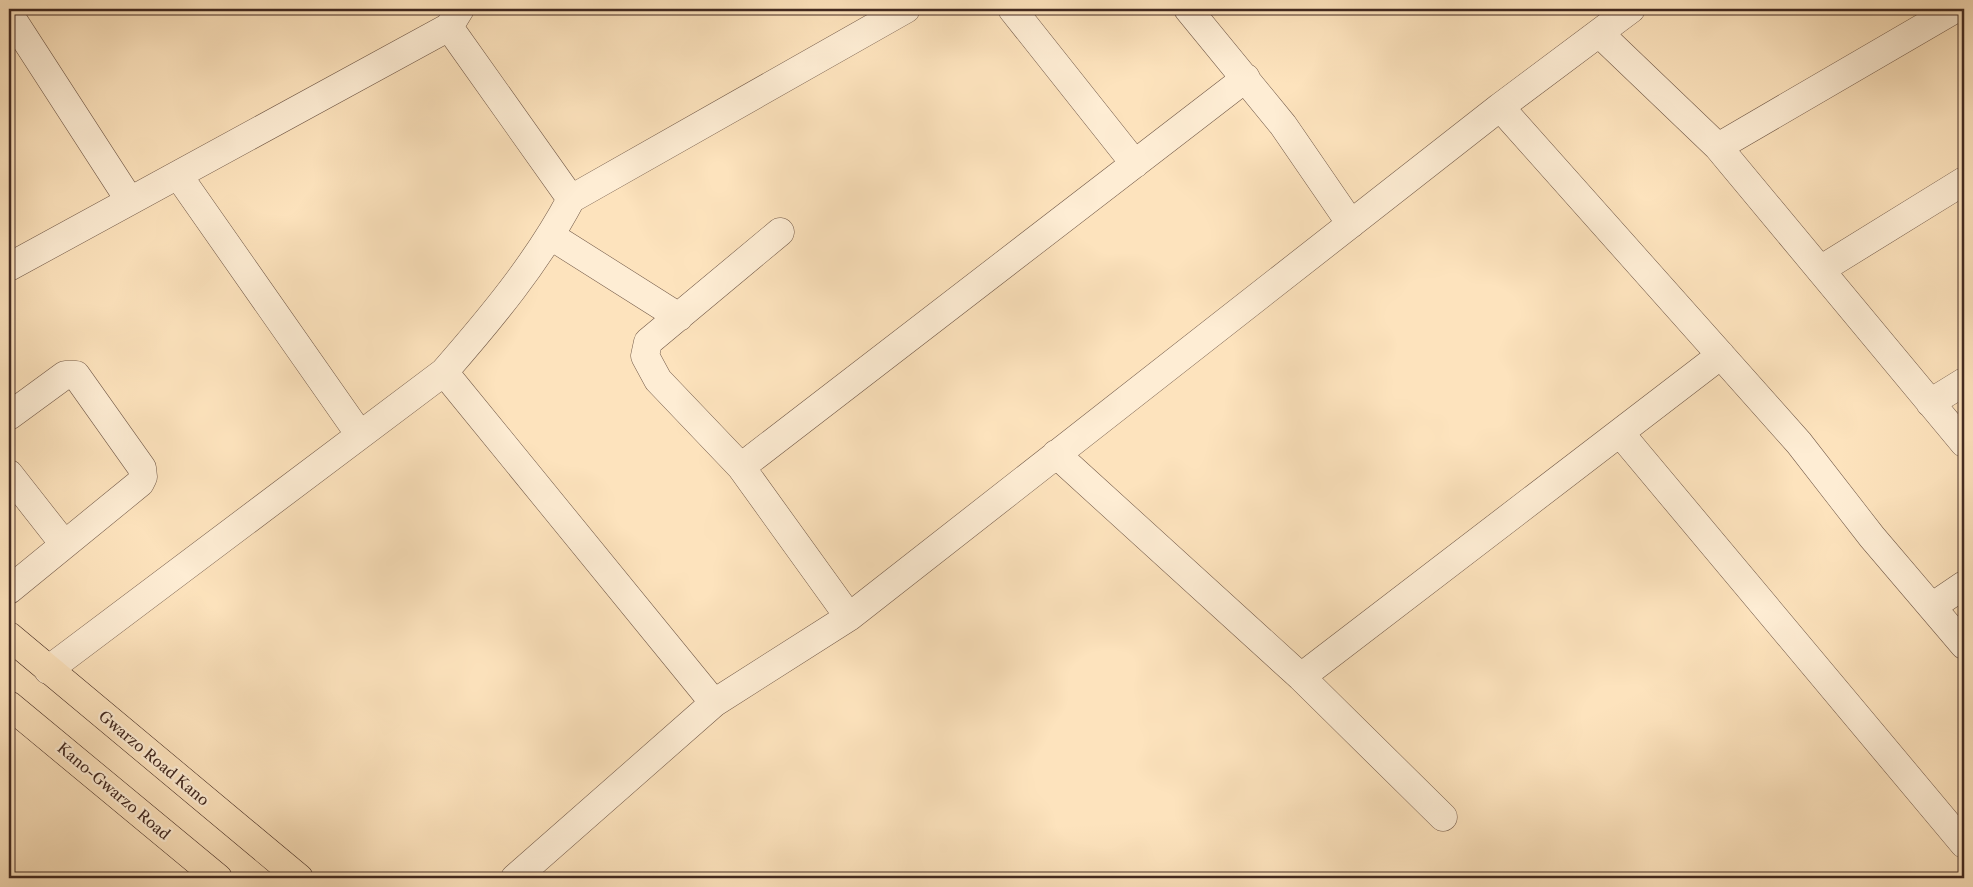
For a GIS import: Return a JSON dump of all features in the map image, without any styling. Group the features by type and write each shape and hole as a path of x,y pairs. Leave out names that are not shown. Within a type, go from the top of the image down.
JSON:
{"main road":[{"name":"Gwarzo Road Kano","path":"9,636 299,878"},
{"name":"Kano-Gwarzo Road","path":"9,705 218,878"}],"street":[{"path":"48,670 444,372 485,326 551,236 571,200 906,9"},
{"path":"1012,9 1135,164"},
{"path":"1188,9 1283,125 1351,224"},
{"path":"516,878 714,703 849,617 1500,107 1632,9"},
{"path":"1718,147 1955,9"},
{"path":"9,14 130,201"},
{"path":"9,266 178,175 455,18 571,200"},
{"path":"1600,34 1718,147 1964,443"},
{"path":"741,467 1246,78"},
{"path":"1500,107 1800,443 1872,537 1933,606 1964,645"},
{"path":"178,175 360,435"},
{"path":"1820,270 1964,181"},
{"path":"780,232 648,342 645,356 658,380 741,467 849,617"},
{"path":"551,236 679,317"},
{"path":"1301,677 1721,356"},
{"path":"444,372 714,703"},
{"path":"9,416 65,375 76,375 142,468 143,477 140,483 9,590"},
{"path":"1930,402 1964,382"},
{"path":"1620,433 1964,844"},
{"path":"1056,454 1301,677 1443,817"},
{"path":"9,474 64,544"},
{"path":"1933,606 1964,585"}]}
